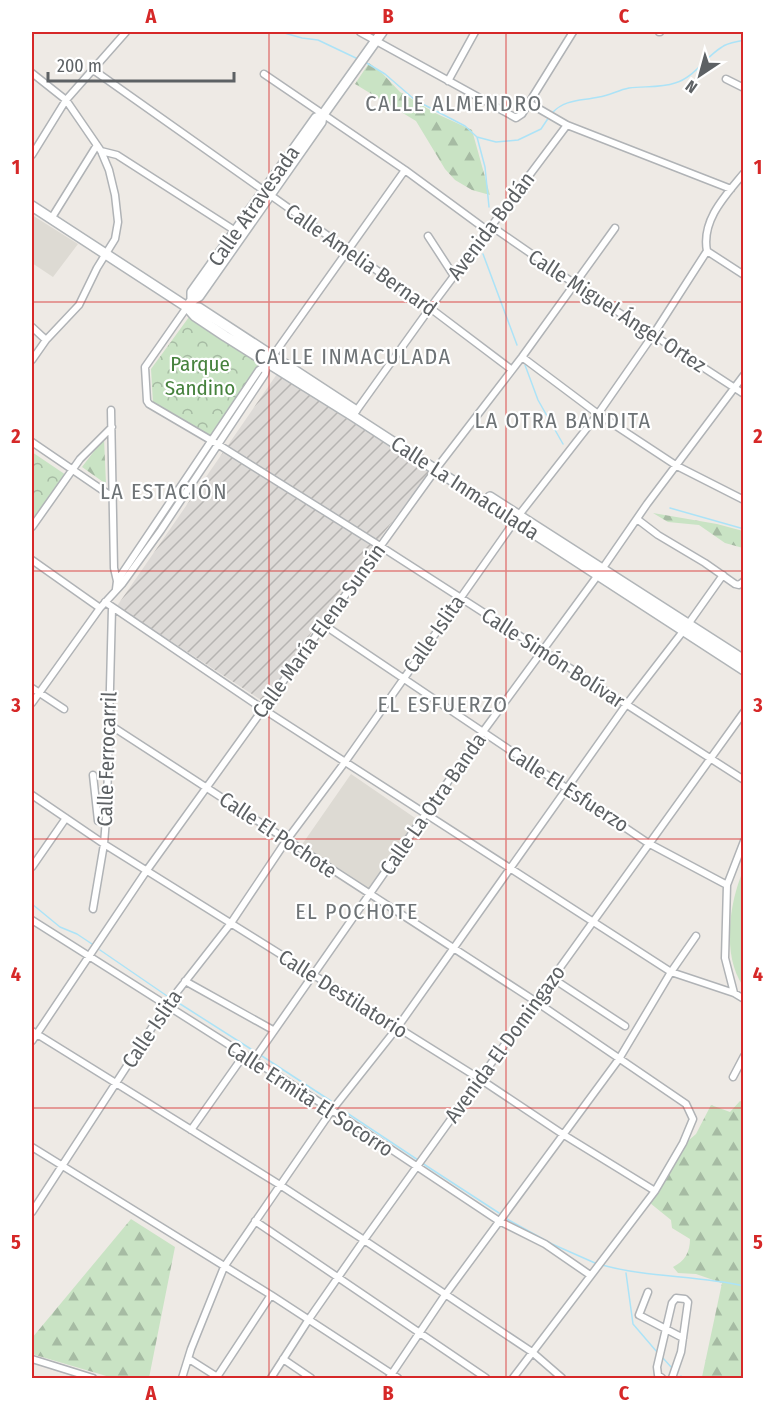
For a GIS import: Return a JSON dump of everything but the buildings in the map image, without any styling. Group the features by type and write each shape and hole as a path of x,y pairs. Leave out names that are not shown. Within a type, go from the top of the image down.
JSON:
{"main road":[{"name":"Calle Atravesada","path":"189,303 192,292 214,268 295,153 316,118 323,115 382,32"},
{"name":"Calle La Inmaculada","path":"32,206 189,303 195,316 227,333 269,362 355,413 649,604 744,660"},
{"name":"Calle La Inmaculada","path":"686,627 744,670"}],"street":[{"path":"32,155 66,100 126,32"},
{"path":"360,32 516,118 519,118 529,103 573,32"},
{"path":"448,81 475,32"},
{"name":"Calle Amelia Bernard","path":"92,69 430,308 512,370"},
{"path":"32,73 66,100 99,148 113,186 118,222 115,239 97,267 79,305 46,340 32,360"},
{"name":"Calle Miguel Ángel Ortez","path":"264,74 490,228 744,394"},
{"path":"726,79 744,88"},
{"path":"529,103 565,124 731,189"},
{"name":"Avenida Bodán","path":"355,413 565,124"},
{"path":"51,219 99,148"},
{"path":"99,148 117,155 238,233"},
{"path":"119,583 161,530 265,374 269,362 405,170"},
{"path":"744,173 712,216 705,239 707,250 744,275"},
{"name":"Calle María Elena Sunsín","path":"32,1041 33,1032 89,957 147,870 437,467 522,357 615,228"},
{"path":"428,236 454,276"},
{"name":"Calle Islita","path":"32,1212 169,1001 231,923 286,841 345,762 460,597 517,518 598,414 653,335 707,250"},
{"name":"Calle Atravesada","path":"149,404 145,367 189,303"},
{"path":"32,327 46,340"},
{"path":"522,357 598,414 677,466 744,500"},
{"path":"32,703 100,608 116,590 154,524 259,370 269,362"},
{"name":"Calle La Otra Banda","path":"253,1061 482,733 647,504 744,375"},
{"name":"Calle Simón Bolívar","path":"149,404 380,546 744,780"},
{"path":"111,410 114,568 119,583"},
{"path":"32,527 80,459 112,427"},
{"path":"32,442 111,496"},
{"path":"183,481 191,486"},
{"path":"637,519 735,584 739,585 744,581"},
{"path":"154,524 161,530"},
{"path":"32,560 100,608"},
{"path":"182,1378 191,1349 224,1267 332,1110 397,1028 626,705 723,575"},
{"path":"105,602 262,710 671,972 734,993 744,999"},
{"name":"Calle Ferrocarril","path":"93,909 104,844 107,806 112,608"},
{"name":"Calle El Esfuerzo","path":"324,625 648,843 727,885"},
{"path":"32,688 64,709"},
{"name":"Avenida El Domingazo","path":"271,1378 337,1278 744,712"},
{"name":"Calle El Pochote","path":"110,725 370,896 535,1001 686,1104 693,1119 683,1143 655,1191"},
{"path":"93,776 98,821"},
{"name":"Calle Destilatorio","path":"32,795 104,844 655,1191"},
{"path":"90,835 107,806"},
{"path":"32,867 66,818"},
{"path":"734,993 725,958 727,885 743,845"},
{"name":"Calle Ermita El Socorro","path":"32,920 89,957 169,1001 253,1061 332,1110 500,1221 545,1244 590,1275"},
{"path":"390,1376 445,1295 619,1059 671,972 696,936"},
{"path":"552,978 625,1026"},
{"path":"185,981 273,1030"},
{"path":"33,1032 280,1185 532,1352 562,1378"},
{"path":"191,1130 244,1055"},
{"path":"733,1077 744,1056"},
{"path":"32,1147 309,1319 390,1376 398,1378"},
{"path":"513,1378 655,1191"},
{"path":"255,1221 486,1378"},
{"path":"648,1292 639,1315 683,1338"},
{"path":"189,1359 218,1378 271,1295"},
{"path":"662,1378 658,1375 657,1367 674,1300 685,1299 688,1302 683,1338 678,1366 672,1378"},
{"path":"32,1359 93,1378"},
{"path":"283,1359 311,1378"}],"shaded area":[{"path":"32,215 78,244 53,277 32,263"},
{"path":"277,374 430,472 345,584 264,702 117,606"},
{"path":"351,774 418,820 367,891 301,846"}],"green space":[{"path":"369,63 400,92 435,113 472,130 490,195 472,190 455,180 445,169 416,121 355,84"},
{"name":"Parque Sandino","path":"189,317 262,363 212,437 153,403 151,369"},
{"path":"104,438 106,484 82,467"},
{"path":"32,452 66,475 32,525"},
{"path":"653,513 743,531 743,548 725,543 699,525 668,522"},
{"path":"743,871 743,986 732,960 730,929 734,898"},
{"path":"740,1101 743,1102 743,1378 700,1378 722,1283 696,1274 678,1273 673,1267 686,1256 690,1239 672,1228 671,1220 650,1203 682,1146 696,1134 711,1105 730,1112"},
{"path":"131,1219 175,1247 149,1378 113,1378 32,1354 32,1338"}],"waterway":[{"path":"281,32 318,40 358,59"},
{"path":"552,113 562,105 574,101 603,96 629,88 675,83 688,77 724,46 744,40"},
{"path":"365,62 385,74 415,100 465,126 477,137 496,142 518,140 541,129 549,117"},
{"path":"477,137 485,167 489,207"},
{"path":"483,254 517,345"},
{"path":"525,365 538,400 563,444"},
{"path":"670,508 744,529"},
{"path":"32,904 60,927 92,944"},
{"path":"100,950 170,998"},
{"path":"174,1000 254,1051"},
{"path":"262,1056 331,1101"},
{"path":"344,1111 418,1160"},
{"path":"422,1163 499,1213"},
{"path":"507,1219 552,1244 595,1263"},
{"path":"602,1265 637,1272 744,1286"},
{"path":"626,1273 633,1324 657,1352"},
{"path":"662,1357 672,1368"}],"district":[{"name":"CALLE ALMENDRO","path":"454,103"},
{"name":"CALLE INMACULADA","path":"353,356"},
{"name":"LA OTRA BANDITA","path":"563,420"},
{"name":"LA ESTACIÓN","path":"164,491"},
{"name":"EL ESFUERZO","path":"443,704"},
{"name":"EL POCHOTE","path":"357,911"}]}
